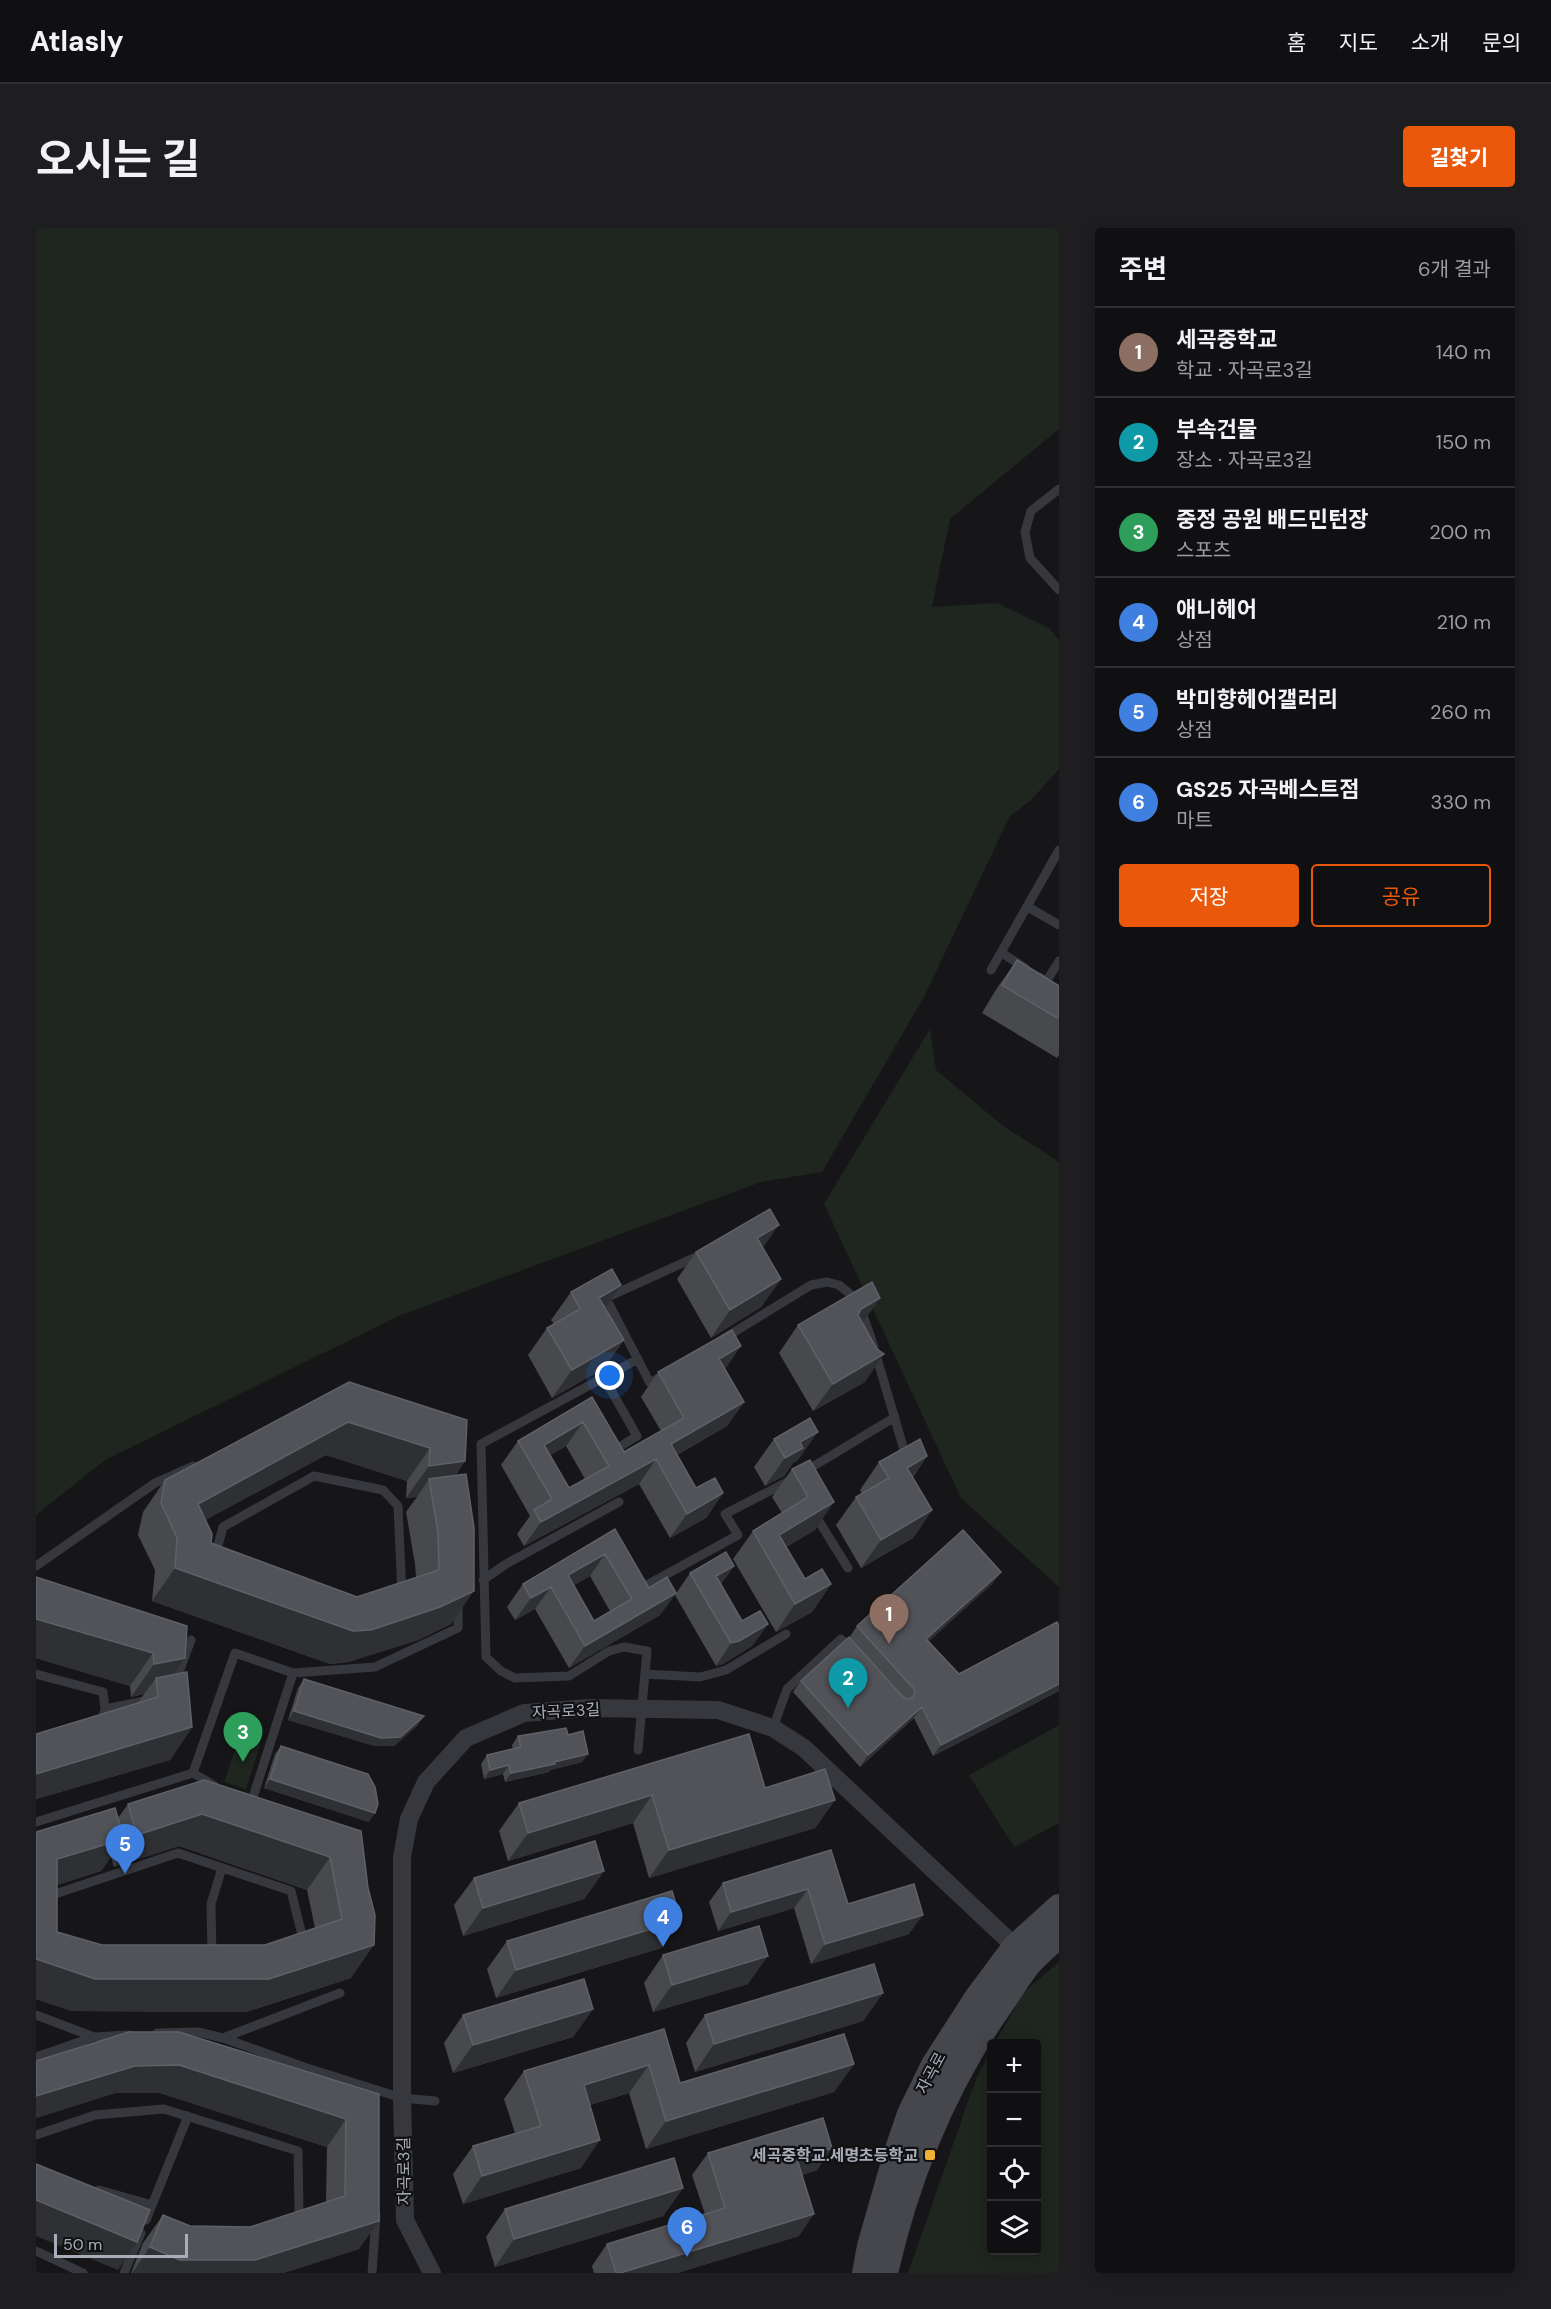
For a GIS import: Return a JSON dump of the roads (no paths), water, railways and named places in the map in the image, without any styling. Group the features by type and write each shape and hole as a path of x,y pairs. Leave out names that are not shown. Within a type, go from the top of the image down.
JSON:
{"main road":[{"name":"자곡로","path":"865,2273 881,2205 910,2114 934,2066 977,1998 1023,1954 1059,1907"},
{"name":"자곡로","path":"885,2273 898,2219 932,2126 954,2079 992,2017 1023,1954 1059,1935"}],"street":[{"name":"자곡로3길","path":"432,2273 405,2220 402,2098 402,1857 409,1819 426,1782 466,1738 524,1713 589,1708 718,1710 773,1728 804,1748 1023,1954"}],"lane":[{"path":"1059,489 1031,511 1025,532 1030,558 1059,590"},
{"path":"991,970 1059,850"},
{"path":"1028,907 1059,925"},
{"path":"1002,953 1046,982 1059,961"},
{"path":"669,1371 650,1383 606,1298 713,1249"},
{"path":"717,1342 811,1286 827,1282 839,1285 850,1294 860,1308 864,1331 895,1417 911,1472"},
{"path":"770,1298 775,1307"},
{"path":"638,1359 481,1444 486,1657 501,1671 515,1678 568,1676 609,1651 624,1647 647,1651 638,1750"},
{"path":"604,1378 637,1436 604,1456"},
{"path":"647,1585 738,1535 725,1514 793,1479 895,1417"},
{"path":"36,1566 155,1483 207,1460"},
{"path":"206,1538 224,1527 314,1476 383,1490 404,1505 402,1594 329,1618 210,1574 224,1527"},
{"path":"793,1479 799,1488"},
{"path":"483,1580 506,1564 619,1502"},
{"path":"811,1509 848,1569"},
{"path":"193,1773 235,1653 293,1673 375,1667 458,1628 458,1593"},
{"path":"645,1674 700,1677 726,1670 786,1634"},
{"path":"773,1728 788,1689 841,1639 855,1655"},
{"path":"171,1696 191,1640"},
{"path":"264,1801 248,1796 293,1673"},
{"path":"36,1674 103,1692 105,1708 99,1729 90,1732"},
{"path":"105,1708 160,1698"},
{"path":"36,1822 193,1773 226,1790"},
{"path":"89,1805 92,1816"},
{"path":"178,1853 222,1868 291,1891 302,1935 298,1944 223,1968 79,1971 57,1960 51,1948 47,1906 49,1896 108,1870 178,1853"},
{"path":"212,1968 211,1904 222,1868"},
{"path":"223,2038 340,1993"},
{"path":"36,2015 94,2037"},
{"path":"146,2033 198,2032 223,2038 402,2098 435,2101"},
{"path":"36,2057 94,2037 136,2034"},
{"path":"375,2089 375,2101"},
{"path":"36,2135 94,2115 164,2109 188,2116 298,2151 299,2213"},
{"path":"124,2273 188,2116"},
{"path":"89,2187 152,2205"},
{"path":"372,2273 376,2208"},
{"path":"36,2251 83,2273"}],"place":[{"name":"세곡중학교","path":"889,1644"},
{"name":"부속건물","path":"848,1708"},
{"name":"중정 공원 배드민턴장","path":"243,1762"},
{"name":"박미향헤어갤러리","path":"125,1874"},
{"name":"애니헤어","path":"663,1947"},
{"name":"세곡중학교.세명초등학교","path":"930,2155"},
{"name":"GS25 자곡베스트점","path":"687,2257"}]}
